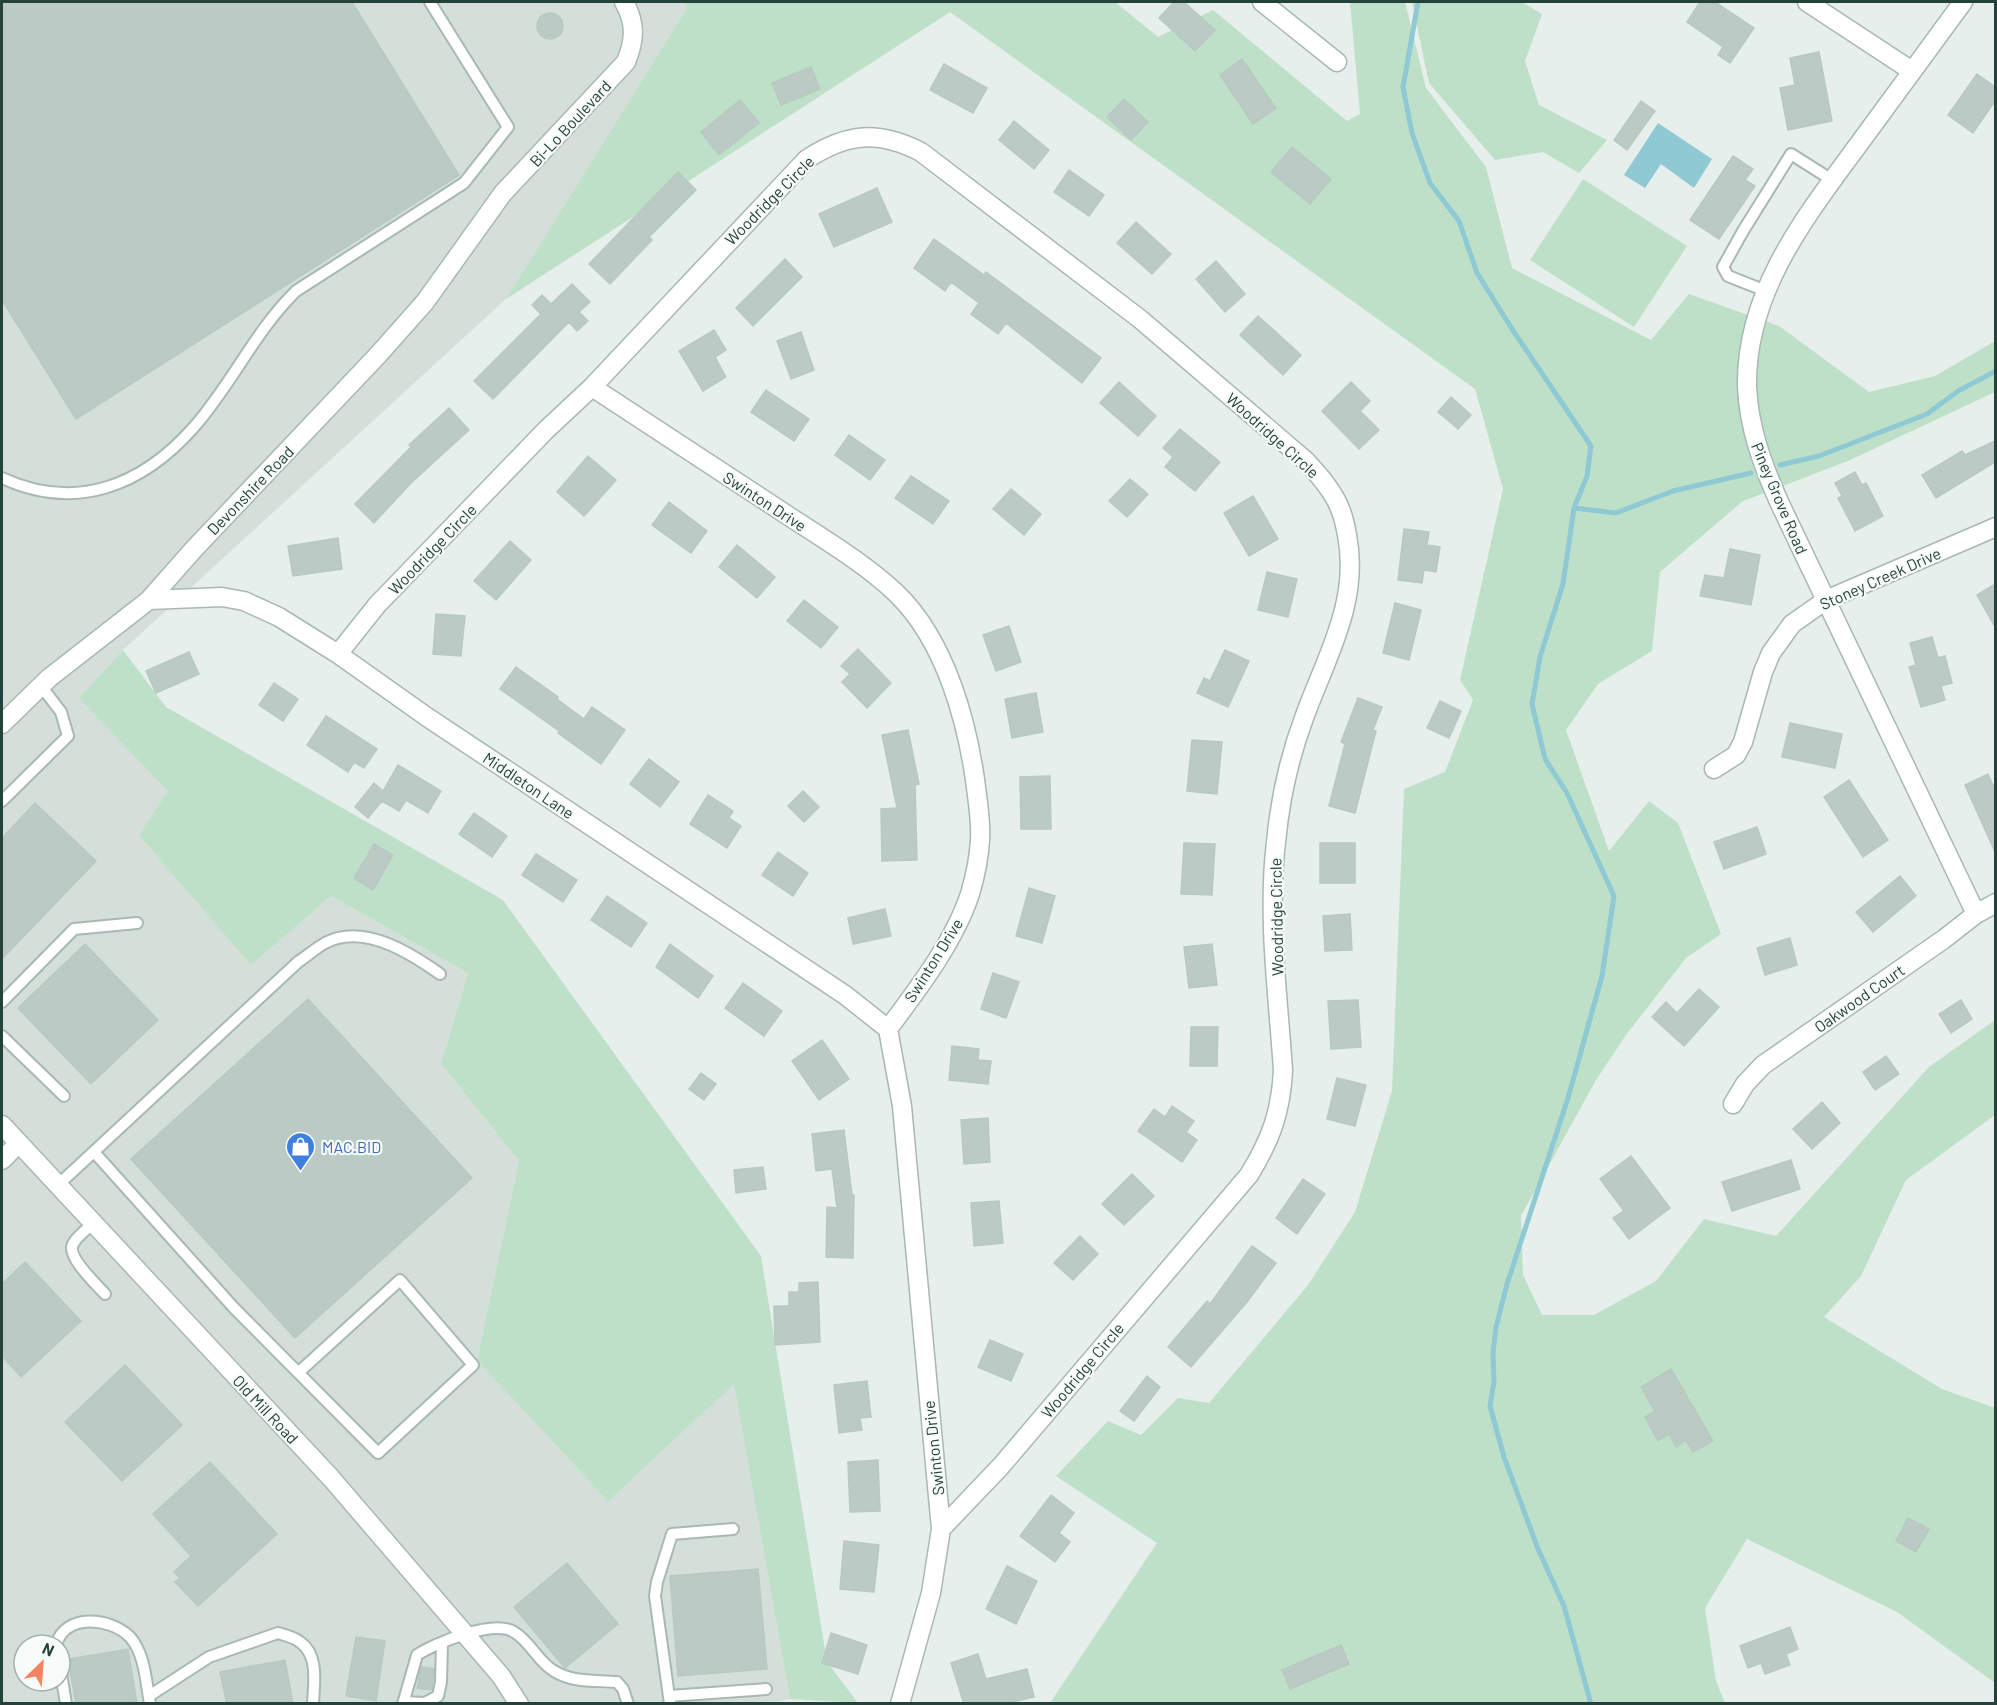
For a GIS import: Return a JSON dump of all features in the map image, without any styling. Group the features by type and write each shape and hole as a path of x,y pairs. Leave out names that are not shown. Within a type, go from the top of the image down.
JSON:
{"street":[{"name":"Bi-Lo Boulevard","path":"474,232 503,193 626,62 634,36 630,15 624,2"},
{"path":"1262,2 1337,62"},
{"path":"1807,2 1912,71"},
{"name":"Piney Grove Road","path":"1963,2 1832,180 1785,250 1756,317 1748,365 1747,387 1753,433 1776,495 1976,914"},
{"name":"Woodridge Circle","path":"338,654 377,605 546,430 592,387 807,159 825,147 844,140 866,136 904,143 921,152 1140,319 1306,461 1323,480 1335,498 1344,520 1351,561 1349,596 1339,629 1292,752 1281,799 1275,845 1273,925 1283,1070 1282,1093 1272,1133 1266,1148 1242,1184 1001,1466 940,1529"},
{"name":"Devonshire Road","path":"2,724 40,686 149,600 402,328 445,276 474,232"},
{"name":"Swinton Drive","path":"592,387 879,577 898,594 915,615 942,662 961,715 973,764 980,821 978,859 970,893 955,928 920,987 888,1029 902,1106 940,1529 931,1593 900,1704"},
{"name":"Stoney Creek Drive","path":"1714,769 1736,754 1743,742 1763,672 1780,638 1792,624 1826,600 1995,526"},
{"name":"Middleton Lane","path":"149,600 222,597 244,602 279,618 338,654 427,717 845,995 888,1029"},
{"name":"Oakwood Court","path":"1733,1104 1745,1084 1763,1065 1944,939 1976,914 1995,903"},
{"name":"Old Mill Road","path":"2,1125 331,1478 501,1676 519,1704"},
{"path":"2,1160 18,1144"}],"lane":[{"path":"2,478 51,493 80,494 108,488 140,472 171,449 194,427 278,309 296,291 464,183 508,127 430,2"},
{"path":"1766,291 1728,276 1724,267 1743,231 1791,154 1832,180"},
{"path":"2,801 68,736 61,712 40,686"},
{"path":"2,1002 74,928 137,923"},
{"path":"58,1185 298,962 326,943 349,937 378,939 423,962 440,974"},
{"path":"2,1036 64,1096"},
{"path":"94,1152 234,1308 378,1453 473,1365 400,1280 299,1372"},
{"path":"94,1223 73,1244 72,1251 74,1258 105,1294"},
{"path":"733,1529 672,1534 655,1596 669,1700 766,1689"},
{"path":"62,1633 72,1626 90,1621 111,1624 130,1637 142,1661 150,1700 209,1657 278,1633 300,1642 312,1656 313,1704"},
{"path":"442,1644 441,1682 438,1696 425,1703 404,1703 417,1655 442,1644 466,1634 504,1628 514,1632 551,1670 574,1680 617,1682 623,1689 628,1704"}],"shaded area":[{"path":"2,2 683,2 687,8 506,299 123,650 80,698 169,791 252,964 331,896 468,973 441,1064 519,1161 477,1360 734,1383 790,1699 764,1704 2,1704"}],"green space":[{"path":"683,2 1115,2 1158,37 1213,10 1347,121 1360,114 1350,2 1405,2 1426,88 1486,167 1512,268 1651,340 1689,294 1779,326 1869,392 1935,376 1995,341 1995,392 1848,461 1743,501 1660,572 1652,651 1598,684 1566,730 1609,851 1649,801 1678,823 1721,934 1686,958 1626,1035 1596,1080 1521,1216 1523,1275 1542,1315 1594,1315 1656,1281 1704,1219 1776,1236 1929,1067 1995,1020 1995,1115 1906,1180 1861,1276 1824,1317 1942,1389 1995,1408 1995,1683 1897,1612 1747,1539 1705,1608 1716,1681 1725,1703 1050,1703 1157,1543 1056,1476 1108,1421 1141,1435 1178,1398 1209,1403 1308,1285 1355,1212 1392,1091 1404,789 1445,772 1473,700 1460,680 1503,489 1475,389 950,12 506,299 687,8"},
{"path":"1412,2 1522,2 1542,14 1525,61 1539,105 1607,140 1579,173 1543,152 1495,160 1429,83"},
{"path":"1583,179 1687,246 1634,327 1530,260"},
{"path":"123,650 166,707 503,900 761,1256 827,1662 858,1703 790,1699 734,1384 608,1501 477,1360 519,1161 441,1064 468,973 331,896 251,965 139,835 168,791 79,698"}],"water":[{"path":"1658,123 1712,159 1694,188 1661,164 1645,188 1624,175"}],"building":[{"path":"2,2 352,2 459,175 76,419 2,300"},
{"path":"1174,2 1184,2 1215,30 1195,51 1159,18"},
{"path":"1700,2 1715,2 1754,28 1730,63 1718,55 1723,47 1687,22"},
{"path":"550,13 559,17 563,26 559,35 550,39 541,35 537,26 541,17"},
{"path":"1819,52 1832,121 1788,130 1780,88 1795,85 1790,58"},
{"path":"1242,59 1276,108 1253,124 1220,75"},
{"path":"944,64 987,88 973,113 930,90"},
{"path":"811,67 820,89 781,105 772,83"},
{"path":"1977,74 1995,87 1995,101 1973,133 1948,115"},
{"path":"1124,99 1148,122 1131,140 1107,117"},
{"path":"740,100 759,123 719,155 701,132"},
{"path":"1641,101 1655,111 1627,150 1614,140"},
{"path":"1014,121 1049,150 1034,169 999,140"},
{"path":"1292,147 1331,179 1310,204 1271,172"},
{"path":"1733,156 1753,169 1745,180 1755,186 1719,239 1690,220"},
{"path":"1069,170 1104,195 1089,216 1054,192"},
{"path":"678,172 696,190 649,237 652,240 610,284 589,264"},
{"path":"877,188 892,222 834,247 819,214"},
{"path":"1136,222 1171,254 1152,274 1117,243"},
{"path":"934,239 984,275 986,272 1101,358 1082,383 1006,323 998,334 971,314 979,303 951,282 945,291 914,268"},
{"path":"785,259 802,277 753,326 736,308"},
{"path":"1216,261 1245,294 1225,312 1196,279"},
{"path":"572,284 590,302 579,312 588,321 577,331 569,322 493,399 474,381 541,314 532,305 542,295 551,304"},
{"path":"1258,316 1301,355 1283,375 1240,335"},
{"path":"714,330 726,350 715,357 726,377 703,391 679,351"},
{"path":"801,332 814,370 791,379 777,341"},
{"path":"1119,382 1156,416 1138,436 1100,403"},
{"path":"1351,382 1370,401 1360,411 1379,430 1359,449 1322,411"},
{"path":"766,390 809,419 794,441 751,412"},
{"path":"1451,397 1471,415 1458,429 1438,412"},
{"path":"449,408 469,430 411,483 374,523 355,504 411,447 409,445"},
{"path":"1180,429 1220,462 1195,491 1165,467 1173,457 1163,448"},
{"path":"849,435 885,460 870,480 835,455"},
{"path":"1995,441 1995,462 1936,498 1922,475 1962,451 1965,455"},
{"path":"588,456 616,480 584,516 557,492"},
{"path":"1855,472 1862,485 1866,483 1883,516 1855,531 1838,498 1842,496 1835,483"},
{"path":"911,476 949,501 933,524 895,498"},
{"path":"1130,479 1148,494 1127,517 1109,501"},
{"path":"1011,489 1041,514 1024,535 993,509"},
{"path":"1253,496 1278,539 1249,556 1224,513"},
{"path":"669,502 707,531 691,553 652,525"},
{"path":"1404,529 1429,532 1427,545 1440,547 1436,572 1424,570 1422,583 1398,580"},
{"path":"338,538 342,569 293,576 288,546"},
{"path":"510,541 531,560 496,600 474,581"},
{"path":"737,545 775,577 757,598 719,567"},
{"path":"1730,549 1760,555 1751,605 1700,596 1705,575 1724,578"},
{"path":"1267,572 1297,579 1288,617 1258,610"},
{"path":"1995,584 1995,627 1977,595"},
{"path":"804,600 838,627 821,648 787,621"},
{"path":"1395,603 1421,610 1409,660 1383,653"},
{"path":"436,614 465,616 461,656 433,654"},
{"path":"1009,626 1021,662 996,671 983,635"},
{"path":"1932,637 1938,658 1945,656 1952,683 1941,686 1945,700 1921,707 1909,667 1916,665 1910,643"},
{"path":"858,649 891,683 867,708 842,682 850,674 841,666"},
{"path":"1225,650 1249,661 1228,707 1197,693 1204,678 1210,681"},
{"path":"189,652 199,674 156,693 146,671"},
{"path":"516,667 584,719 592,707 625,730 601,764 500,689"},
{"path":"274,683 298,699 283,721 259,705"},
{"path":"1036,693 1043,732 1012,738 1005,699"},
{"path":"1358,698 1382,707 1373,730 1376,731 1355,813 1329,806 1345,744 1341,742"},
{"path":"1440,701 1461,711 1449,738 1427,728"},
{"path":"326,716 377,749 364,768 354,762 348,772 307,745"},
{"path":"1790,723 1842,734 1835,768 1782,757"},
{"path":"908,730 919,784 915,785 917,860 882,861 881,809 897,808 882,735"},
{"path":"1192,740 1222,742 1217,794 1187,791"},
{"path":"649,759 679,782 660,807 630,784"},
{"path":"398,765 441,791 428,813 406,800 399,811 382,801 368,818 355,807 374,783 383,791"},
{"path":"1988,774 1995,790 1995,852 1965,785"},
{"path":"1050,776 1051,829 1021,829 1020,777"},
{"path":"1849,780 1888,840 1863,857 1824,797"},
{"path":"803,791 819,807 804,822 788,806"},
{"path":"708,795 733,811 729,818 741,826 727,848 690,824"},
{"path":"35,803 96,861 2,959 2,838"},
{"path":"474,813 507,836 492,857 459,834"},
{"path":"1757,827 1766,854 1724,869 1714,842"},
{"path":"1184,843 1215,844 1212,895 1181,894"},
{"path":"1320,843 1355,843 1355,883 1320,883"},
{"path":"374,844 393,855 373,890 354,878"},
{"path":"778,852 808,873 793,896 762,875"},
{"path":"536,854 577,880 563,902 522,875"},
{"path":"1900,876 1916,896 1873,932 1856,912"},
{"path":"1029,888 1055,896 1042,943 1016,936"},
{"path":"607,896 647,923 631,947 591,920"},
{"path":"885,909 891,936 853,944 848,918"},
{"path":"1350,914 1352,950 1325,951 1323,916"},
{"path":"1790,938 1797,965 1765,975 1757,948"},
{"path":"85,944 158,1020 91,1084 18,1008"},
{"path":"670,944 713,976 698,998 656,967"},
{"path":"1212,944 1217,985 1189,988 1184,947"},
{"path":"993,973 1019,982 1006,1018 981,1009"},
{"path":"743,983 782,1011 764,1036 725,1008"},
{"path":"1699,989 1719,1007 1684,1046 1652,1017 1666,1002 1677,1013"},
{"path":"308,999 472,1178 295,1338 131,1159"},
{"path":"1358,1000 1361,1047 1331,1049 1328,1001"},
{"path":"1961,1000 1972,1019 1951,1033 1939,1014"},
{"path":"1191,1027 1218,1027 1217,1066 1190,1066"},
{"path":"822,1040 849,1079 819,1100 792,1061"},
{"path":"952,1046 979,1049 978,1060 991,1061 988,1084 949,1080"},
{"path":"1886,1056 1899,1074 1875,1090 1863,1072"},
{"path":"701,1073 716,1084 704,1100 689,1089"},
{"path":"1337,1078 1366,1085 1355,1126 1327,1119"},
{"path":"1822,1102 1840,1123 1812,1149 1793,1129"},
{"path":"1172,1106 1194,1121 1186,1132 1197,1140 1182,1162 1138,1131 1154,1109 1165,1117"},
{"path":"988,1118 990,1162 964,1164 961,1120"},
{"path":"844,1130 852,1195 854,1195 853,1258 826,1257 827,1207 837,1208 832,1169 816,1171 812,1134"},
{"path":"1631,1156 1670,1208 1629,1239 1613,1218 1624,1211 1600,1179"},
{"path":"1791,1160 1800,1189 1732,1211 1722,1182"},
{"path":"763,1167 766,1189 736,1193 734,1170"},
{"path":"1132,1174 1154,1196 1124,1225 1102,1204"},
{"path":"1303,1179 1325,1194 1297,1234 1276,1218"},
{"path":"999,1201 1003,1243 974,1246 971,1203"},
{"path":"1080,1236 1098,1254 1073,1280 1054,1263"},
{"path":"1252,1246 1276,1263 1247,1302 1191,1367 1168,1347 1207,1301 1210,1304"},
{"path":"25,1262 81,1321 21,1377 2,1356 2,1284"},
{"path":"818,1282 820,1342 775,1345 774,1306 789,1306 789,1292 799,1292 799,1283"},
{"path":"990,1340 1023,1354 1011,1381 978,1367"},
{"path":"125,1365 182,1425 122,1481 65,1422"},
{"path":"1671,1369 1713,1441 1693,1452 1686,1440 1676,1447 1669,1434 1658,1441 1645,1417 1655,1411 1641,1387"},
{"path":"1147,1376 1160,1387 1134,1421 1120,1411"},
{"path":"867,1381 871,1417 860,1418 862,1430 839,1433 834,1385"},
{"path":"878,1460 880,1511 850,1512 848,1462"},
{"path":"210,1462 277,1534 198,1606 175,1582 180,1578 174,1572 191,1556 153,1514"},
{"path":"1051,1495 1074,1513 1059,1533 1070,1542 1055,1562 1020,1536"},
{"path":"1908,1518 1929,1529 1916,1552 1896,1541"},
{"path":"844,1541 879,1545 874,1592 840,1589"},
{"path":"567,1563 618,1624 565,1668 514,1607"},
{"path":"1007,1566 1037,1581 1016,1624 986,1609"},
{"path":"758,1569 767,1669 678,1676 670,1576"},
{"path":"1790,1627 1798,1649 1786,1654 1790,1665 1765,1674 1761,1663 1748,1668 1740,1646"},
{"path":"831,1633 867,1645 858,1674 822,1663"},
{"path":"356,1637 385,1641 376,1701 346,1696"},
{"path":"1341,1645 1349,1664 1290,1689 1282,1670"},
{"path":"128,1649 137,1704 76,1704 72,1682 72,1658"},
{"path":"978,1654 986,1679 1027,1669 1034,1697 1005,1704 964,1704 951,1663"},
{"path":"285,1660 293,1704 227,1704 220,1672"},
{"path":"421,1667 434,1669 432,1690 417,1688"}],"waterway":[{"path":"1418,2 1403,87 1412,133 1430,183 1459,221 1477,273 1591,446 1587,476 1574,508 1563,584 1540,657 1532,704 1545,759 1567,793 1614,896 1602,976 1568,1098 1507,1284 1496,1327 1493,1353 1494,1381 1490,1406 1504,1457 1538,1549 1564,1606 1591,1704"},
{"path":"1780,465 1819,456 1927,414 1958,391 1996,371"},
{"path":"1574,508 1616,513 1673,491 1751,473"}],"place":[{"name":"MAC.BID","path":"301,1172"}]}
